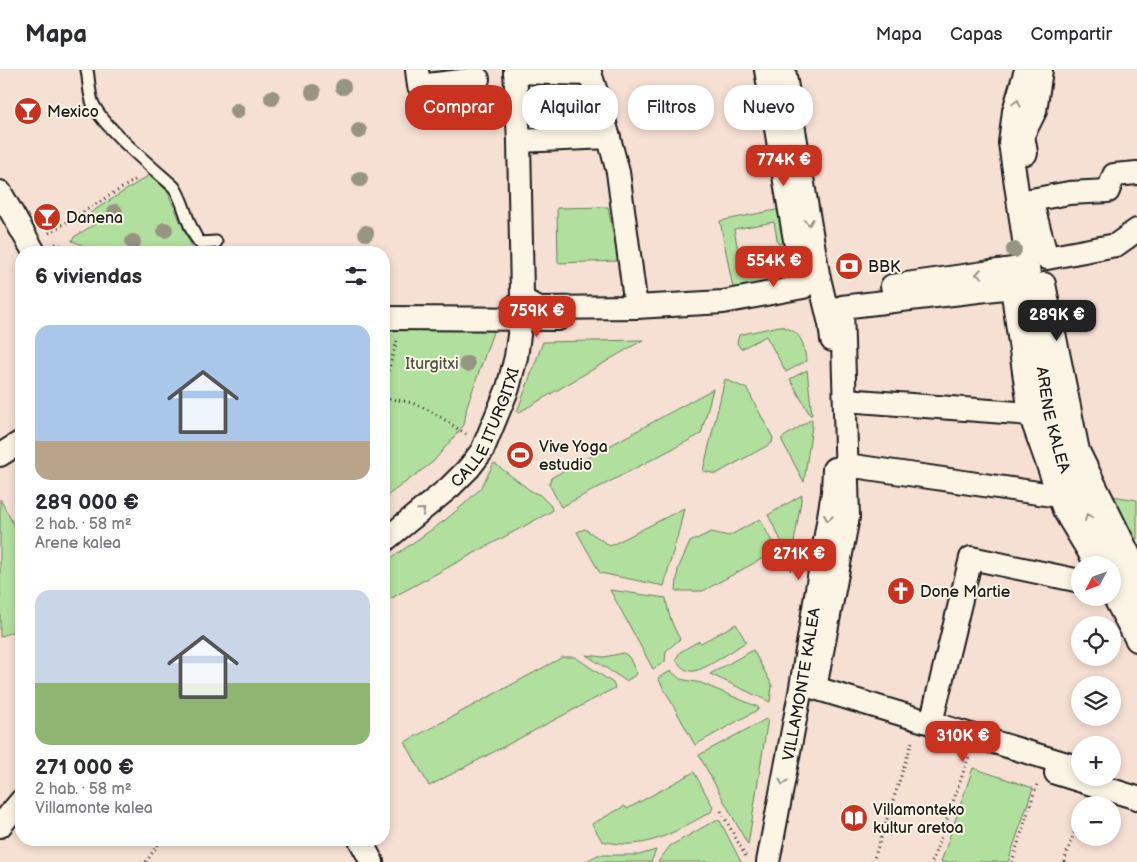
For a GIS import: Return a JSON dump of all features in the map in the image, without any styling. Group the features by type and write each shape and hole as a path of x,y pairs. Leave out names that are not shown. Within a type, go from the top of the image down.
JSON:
{"street":[{"path":"417,70 419,86 478,79"},
{"path":"636,307 618,172 590,72 511,71 519,141 522,294 525,301 539,308 636,307 723,302 803,287 766,70"},
{"name":"VILLAMONTE KALEA","path":"759,860 800,693 833,492 838,392 830,324 818,274 784,70"},
{"name":"ARENE KALEA","path":"1026,70 1014,112 1010,143 1049,412 1063,464 1098,539 1137,606"},
{"path":"1041,70 1035,111 1023,135 1040,265 1078,451 1137,571"},
{"name":"CALLE ITURGITXI","path":"390,536 450,487 469,468 484,446 508,388 516,357 521,320 514,301 511,187 511,71"},
{"path":"519,141 609,137"},
{"path":"1031,200 1069,193 1108,191 1114,176 1137,173"},
{"path":"0,192 31,246"},
{"path":"1031,200 1047,258 1116,245 1137,230"},
{"path":"394,318 521,320 730,316 823,296 1027,267"},
{"path":"1091,556 1064,510 1030,414 1012,287 842,307 848,517 815,688 924,726 972,746 1137,798"},
{"path":"845,400 1030,414"},
{"path":"0,455 15,446"},
{"path":"847,465 1059,496"},
{"path":"924,726 971,558 1071,580"},
{"path":"1119,606 1137,640"},
{"path":"800,693 1071,766"},
{"path":"1121,781 1137,785"},
{"path":"0,826 15,808"},
{"path":"363,846 372,862"}],"lane":[{"path":"87,70 93,104 104,121 174,187 179,194 192,232 200,243 216,242"}],"path":[{"path":"49,233 135,180"},
{"path":"54,244 62,246"},
{"path":"390,345 394,318"},
{"path":"390,399 401,399 420,405 484,446"},
{"path":"790,569 798,571"},
{"path":"873,862 924,726"},
{"path":"932,862 972,746"},
{"path":"1012,862 1042,768"},
{"path":"721,811 746,857 759,860"},
{"path":"1064,862 1071,841"},
{"path":"146,862 158,846"}],"green space":[{"path":"151,174 167,191 191,246 84,246 72,241 74,237 95,224 90,213"},
{"path":"608,207 618,261 558,263 557,208"},
{"path":"781,209 787,243 778,244 774,222 734,229 741,267 775,260 776,263 785,261 784,252 789,251 791,274 782,282 734,293 720,221"},
{"name":"Iturgitxi","path":"390,315 499,315 467,406 464,425 433,462 390,494"},
{"path":"779,326 792,330 800,338 805,354 806,361 786,372 766,336 741,349 737,343 739,335"},
{"path":"643,340 518,413 517,412 543,342"},
{"path":"807,370 812,415 810,415 790,379"},
{"path":"725,379 747,389 773,438 772,443 716,474 703,471"},
{"path":"713,389 701,434 561,507 549,484 551,478"},
{"path":"812,419 812,426 804,482 782,438"},
{"path":"494,463 531,491 540,495 551,506 552,511 390,599 390,559 444,521 480,489"},
{"path":"802,495 791,560 768,515"},
{"path":"1106,495 1137,500 1137,539 1128,534"},
{"path":"0,499 15,527 15,631 0,637"},
{"path":"684,508 664,586 600,573 577,532 585,529 610,546"},
{"path":"760,519 782,561 765,557 703,591 676,591 678,569 690,542 711,532 729,536"},
{"path":"610,590 666,598 671,619 680,639 666,651 665,662 653,669"},
{"path":"736,624 746,642 728,654 706,667 694,671 686,669 677,662 676,659 680,652"},
{"path":"753,650 772,685 770,702 710,674"},
{"path":"624,653 629,657 637,674 626,681 586,655 604,657"},
{"path":"563,657 575,657 613,683 615,688 429,786 405,742"},
{"path":"671,671 680,679 701,683 759,709 695,745 658,678"},
{"path":"768,718 748,845 699,755"},
{"path":"973,768 1033,788 1008,862 941,862"},
{"path":"694,772 713,807 711,812 672,833 646,842 618,844 602,841 592,824 625,806 627,809"},
{"path":"716,820 720,821 741,862 658,862 670,846"},
{"path":"656,850 651,862 584,862 598,855 639,855"}],"place":[{"name":"Mexico","path":"28,111"},
{"name":"Danena","path":"47,217"},
{"name":"BBK","path":"849,266"},
{"name":"Vive Yoga estudio","path":"520,455"},
{"name":"Done Martie","path":"901,591"},
{"name":"Villamonteko kultur aretoa","path":"854,818"}]}
